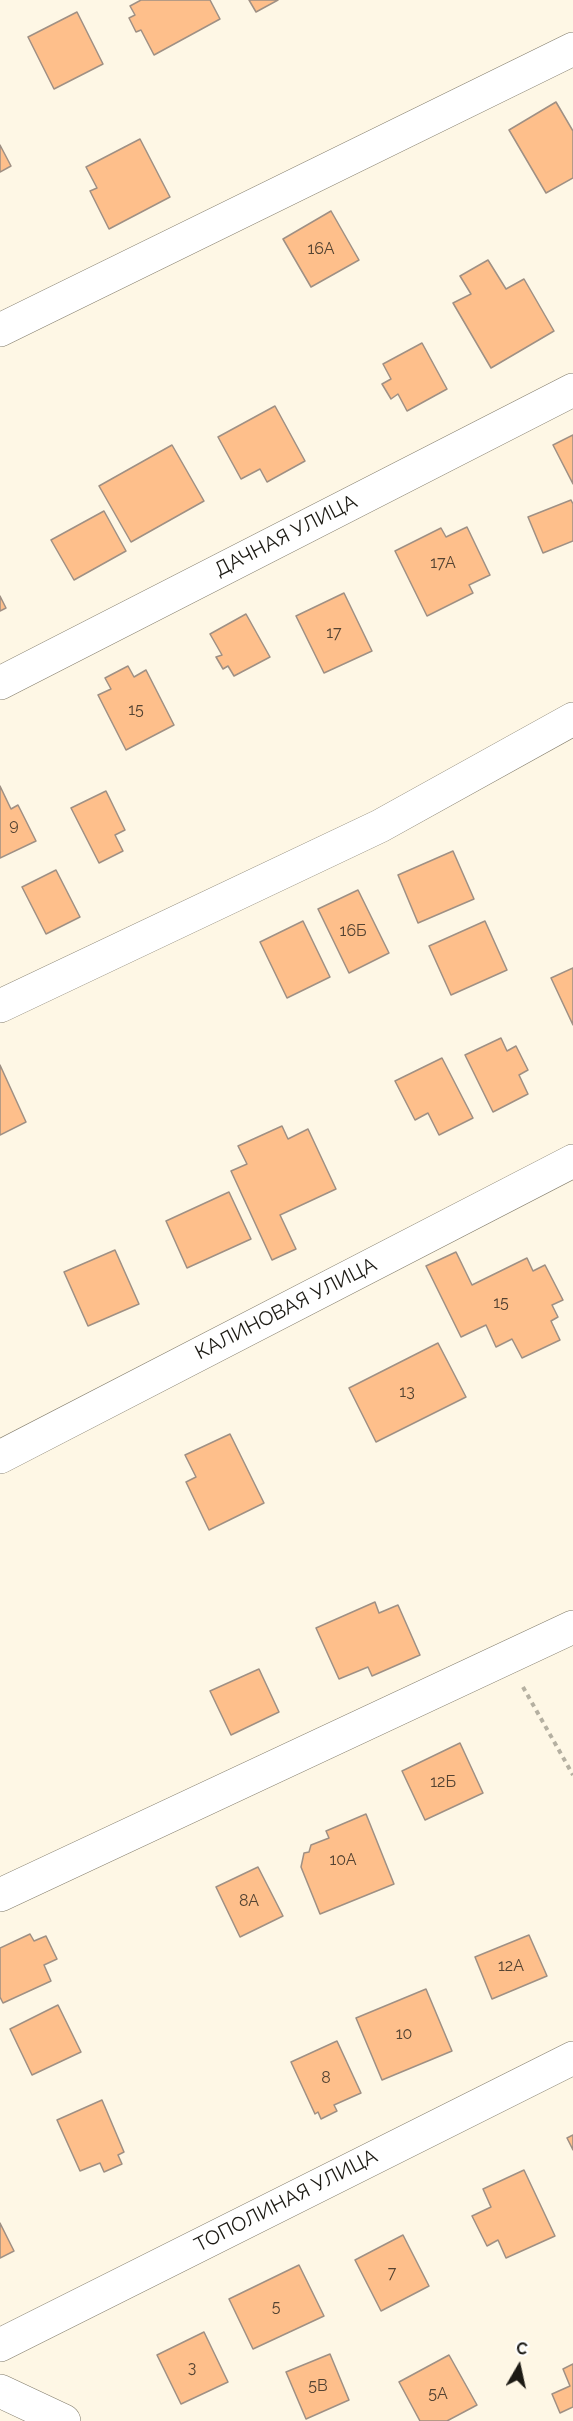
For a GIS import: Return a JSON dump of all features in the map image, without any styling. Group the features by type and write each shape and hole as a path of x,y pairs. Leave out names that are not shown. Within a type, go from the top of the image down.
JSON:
{"street":[{"path":"0,330 573,49"},
{"name":"ДАЧНАЯ УЛИЦА","path":"0,683 573,390"},
{"path":"0,1006 380,826 573,719"},
{"name":"КАЛИНОВАЯ УЛИЦА","path":"0,1457 573,1161"},
{"path":"0,1895 573,1627"},
{"name":"ТОПОЛИНАЯ УЛИЦА","path":"0,2345 573,2058"},
{"path":"0,2391 64,2421"}],"path":[{"path":"506,1659 573,1775"}],"building":[{"path":"141,0 210,0 220,19 154,55 141,30 136,32 129,18 135,15 130,6"},
{"path":"249,0 278,0 256,12"},
{"path":"77,12 103,64 54,89 28,37"},
{"path":"556,102 573,131 573,178 546,193 509,130"},
{"path":"140,139 170,197 109,229 90,191 97,188 86,167"},
{"path":"0,145 11,166 0,172"},
{"path":"331,211 359,260 311,287 283,239"},
{"path":"488,260 506,289 524,279 554,331 491,368 453,303 471,294 460,276"},
{"path":"422,343 447,389 407,411 398,394 391,399 382,384 391,379 383,364"},
{"path":"275,406 305,461 267,482 260,469 241,479 218,437"},
{"path":"573,435 573,484 553,445"},
{"path":"172,445 204,501 131,542 99,486"},
{"path":"571,500 573,504 573,541 543,553 528,517"},
{"path":"104,511 126,551 74,580 51,540"},
{"path":"467,527 490,575 469,585 473,593 427,616 395,551 441,528 446,537"},
{"path":"344,593 372,651 324,673 296,616"},
{"path":"0,596 6,608 0,611"},
{"path":"246,614 270,657 234,676 228,666 223,669 216,657 222,655 210,634"},
{"path":"128,666 134,677 146,670 174,725 126,750 98,695 111,689 105,678"},
{"path":"0,786 11,809 18,805 36,841 0,858"},
{"path":"106,791 125,830 115,835 123,851 99,863 71,808"},
{"path":"453,851 474,899 418,923 398,875"},
{"path":"56,870 80,917 46,934 22,887"},
{"path":"358,890 389,953 349,973 318,909"},
{"path":"303,921 330,977 287,998 260,942"},
{"path":"485,921 507,970 451,995 429,946"},
{"path":"573,968 573,1025 551,978"},
{"path":"501,1038 507,1051 516,1046 528,1070 519,1075 528,1094 493,1112 465,1055"},
{"path":"442,1058 473,1118 439,1135 428,1113 415,1120 395,1081"},
{"path":"0,1065 26,1122 0,1135"},
{"path":"282,1126 288,1139 308,1129 336,1189 280,1215 296,1249 272,1260 231,1171 247,1164 238,1146"},
{"path":"229,1192 251,1239 187,1268 166,1221"},
{"path":"115,1250 139,1304 88,1326 64,1272"},
{"path":"456,1252 472,1285 527,1258 533,1271 545,1265 563,1300 552,1305 558,1317 551,1321 560,1340 522,1358 512,1339 496,1347 486,1325 461,1337 426,1266"},
{"path":"438,1343 466,1397 376,1442 349,1388"},
{"path":"230,1434 264,1503 209,1530 186,1482 196,1477 185,1455"},
{"path":"375,1602 379,1613 398,1605 420,1655 372,1676 368,1667 339,1679 316,1628"},
{"path":"259,1669 279,1712 231,1735 210,1691"},
{"path":"460,1743 483,1793 425,1820 402,1771"},
{"path":"366,1814 394,1884 320,1914 301,1867 304,1853 309,1852 311,1845 329,1838 326,1831"},
{"path":"258,1867 283,1916 240,1937 216,1887"},
{"path":"30,1934 34,1941 46,1936 57,1959 44,1965 51,1981 3,2003 0,1997 0,1948"},
{"path":"529,1935 547,1976 492,1999 475,1957"},
{"path":"426,1989 452,2051 382,2080 356,2018"},
{"path":"58,2005 81,2052 32,2075 10,2029"},
{"path":"337,2041 361,2093 334,2105 337,2111 321,2119 318,2112 315,2114 291,2062"},
{"path":"102,2100 124,2152 118,2155 122,2164 104,2172 100,2163 80,2171 57,2120"},
{"path":"573,2135 573,2150 567,2138"},
{"path":"524,2170 555,2236 506,2258 498,2240 487,2246 472,2216 491,2207 483,2189"},
{"path":"0,2223 14,2251 0,2258"},
{"path":"403,2235 429,2286 381,2311 355,2260"},
{"path":"299,2265 324,2316 253,2349 229,2299"},
{"path":"204,2332 228,2382 181,2404 157,2355"},
{"path":"330,2354 349,2400 306,2419 286,2372"},
{"path":"449,2355 477,2405 447,2421 420,2421 399,2382"},
{"path":"573,2364 573,2407 560,2413 552,2394 570,2386 563,2369"}]}
